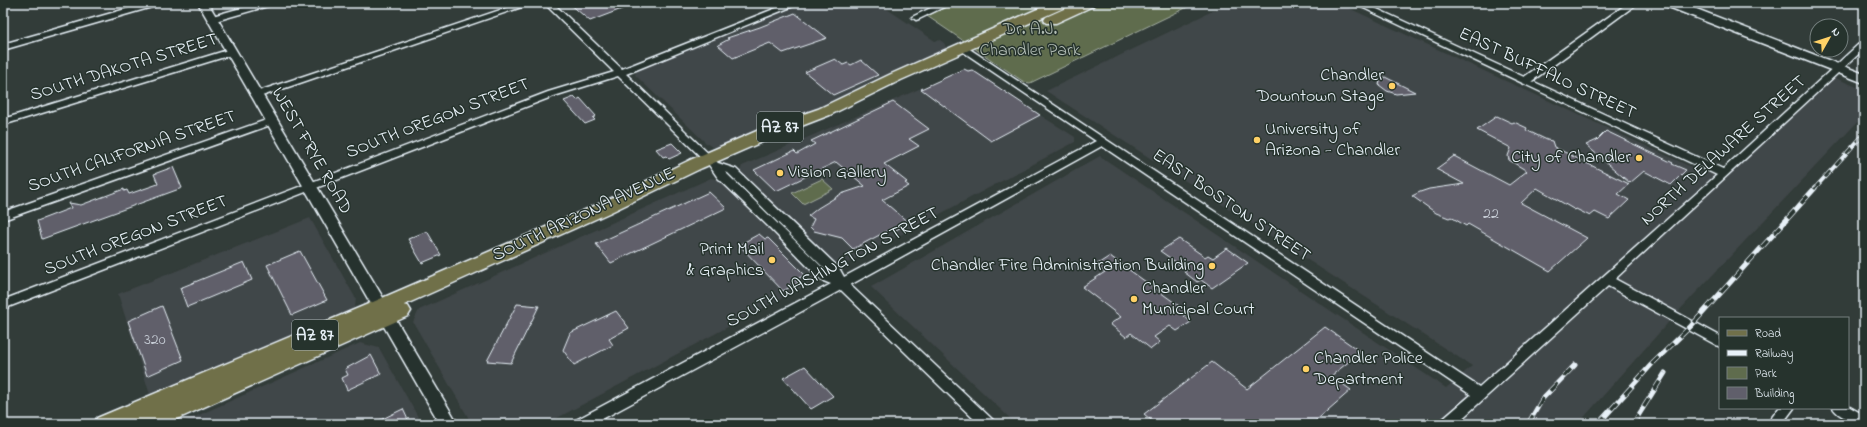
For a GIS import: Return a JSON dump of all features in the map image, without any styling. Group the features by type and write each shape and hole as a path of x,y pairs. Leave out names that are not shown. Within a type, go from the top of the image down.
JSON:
{"main road":[{"name":"SOUTH ARIZONA AVENUE","path":"967,51 1063,3"},
{"name":"SOUTH ARIZONA AVENUE","path":"105,424 252,369 608,211 713,162 772,131 824,112 967,51 1088,3"},
{"path":"1670,3 1864,79"},
{"name":"SOUTH ARIZONA AVENUE","path":"144,424 252,369"}],"street":[{"path":"3,47 156,3"},
{"name":"WEST FRYE ROAD","path":"203,3 449,424"},
{"name":"SOUTH DAKOTA STREET","path":"212,20 268,3"},
{"path":"256,95 529,3"},
{"path":"548,3 713,162 722,176 774,225 825,277 842,284 988,424"},
{"name":"SOUTH OREGON STREET","path":"3,305 551,94 620,73 797,3"},
{"path":"916,17 948,3"},
{"name":"EAST BUFFALO STREET","path":"1358,3 1724,174"},
{"path":"1525,81 1634,3"},
{"name":"NORTH DELAWARE STREET","path":"1447,424 1724,174 1863,45"},
{"name":"EAST BOSTON STREET","path":"967,51 1480,394"},
{"name":"SOUTH DAKOTA STREET","path":"3,122 231,52"},
{"name":"SOUTH CALIFORNIA STREET","path":"3,216 272,121"},
{"name":"SOUTH WASHINGTON STREET","path":"581,424 1102,142"},
{"path":"1607,280 1719,341"},
{"path":"1774,424 1786,409"},
{"path":"1842,409 1864,421"}],"shaded area":[{"path":"796,3 878,3 935,41 940,40 944,43 947,49 825,106 721,147 712,147 706,143 635,75 636,71 799,6"},
{"path":"1229,3 1338,3 1704,173 1725,174 1831,76 1864,90 1864,115 1674,316 1578,424 1016,424 871,287 1100,156 1446,388 1472,366 1046,91"},
{"path":"965,69 973,69 1075,137 1075,142 546,424 472,424 413,322 419,310 711,178 721,180 740,171 742,166"},
{"path":"310,218 356,299 355,306 352,311 151,398 118,294"},
{"path":"360,343 379,348 422,424 179,424"}],"green space":[{"name":"Dr. A.J. Chandler Park","path":"955,3 1196,3 1030,83 1024,82 927,16"},
{"path":"822,179 833,189 803,204 792,193"}],"building":[{"path":"569,3 635,3 635,4 590,21"},
{"path":"795,13 827,38 783,53 770,43 733,58 718,45 729,39 727,38"},
{"path":"835,59 843,65 848,63 851,65 861,60 878,75 833,95 805,72"},
{"path":"964,69 968,71 972,70 1040,115 991,141 921,89"},
{"name":"Chandler Downtown Stage","path":"1385,77 1415,92 1396,94 1387,91 1379,85 1380,80"},
{"path":"574,97 577,100 580,98 596,116 593,118 595,120 585,124 564,101"},
{"path":"893,102 929,129 909,139 919,146 884,164 907,182 905,183 909,186 882,200 909,223 894,231 891,229 853,249 842,238 814,231 810,227 814,219 808,216 818,208 841,194 865,186 836,162 776,191 754,170 794,151 797,154 815,144 811,141"},
{"path":"1497,116 1527,128 1526,130 1552,141 1554,147 1629,184 1618,194 1629,200 1609,219 1595,212 1590,216 1576,209 1575,210 1537,188 1521,203 1587,238 1550,271 1468,224 1466,226 1451,217 1449,218 1436,213 1412,196 1429,189 1464,184 1436,169 1454,156 1509,185 1527,171 1509,160 1508,156 1511,148 1477,130"},
{"name":"City of Chandler","path":"1606,131 1686,170 1671,185 1644,171 1630,183 1586,145 1597,140"},
{"path":"672,143 682,153 669,159 666,156 663,157 656,149"},
{"path":"173,167 182,188 42,239 37,221 71,208 69,203 81,205 124,189 124,191 127,190 129,194 158,184 154,174"},
{"path":"709,192 726,208 611,263 596,244"},
{"path":"427,231 441,255 422,263 408,239"},
{"name":"Print Mail & Graphics","path":"759,234 765,239 768,238 805,275 795,280 798,283 783,291 739,245"},
{"name":"Chandler Fire Administration Building","path":"1179,239 1205,257 1208,255 1213,258 1227,248 1248,263 1212,288 1201,280 1197,282 1184,272 1187,270 1160,251"},
{"path":"300,251 327,300 292,315 267,265"},
{"name":"Chandler Municipal Court","path":"1110,256 1189,313 1184,316 1191,322 1177,331 1170,326 1154,337 1160,342 1151,349 1131,333 1126,337 1110,324 1121,317 1082,287 1105,272 1096,265"},
{"path":"244,262 252,280 187,307 180,288"},
{"path":"517,304 539,306 511,363 487,361"},
{"path":"162,306 183,360 147,376 128,321"},
{"path":"616,311 629,328 609,339 613,345 574,365 563,350 570,333"},
{"name":"Chandler Police Department","path":"1325,327 1361,352 1331,376 1351,390 1312,424 1156,424 1144,414 1212,362 1247,389"},
{"path":"371,355 381,374 347,390 342,378 348,375 345,369"},
{"path":"805,366 833,396 811,409 783,378"},
{"path":"403,409 410,424 372,424"}],"railway":[{"path":"1814,189 1864,134"},
{"path":"1598,424 1651,365 1691,326 1815,188"},
{"path":"1528,424 1543,398 1575,365"},
{"path":"1633,424 1665,373"}],"place":[{"name":"Chandler Downtown Stage","path":"1392,86"},
{"name":"University of Arizona - Chandler","path":"1257,140"},
{"name":"City of Chandler","path":"1639,158"},
{"name":"Vision Gallery","path":"780,173"},
{"name":"Print Mail & Graphics","path":"772,260"},
{"name":"Chandler Fire Administration Building","path":"1212,266"},
{"name":"Chandler Municipal Court","path":"1134,299"},
{"name":"Chandler Police Department","path":"1306,369"}]}
